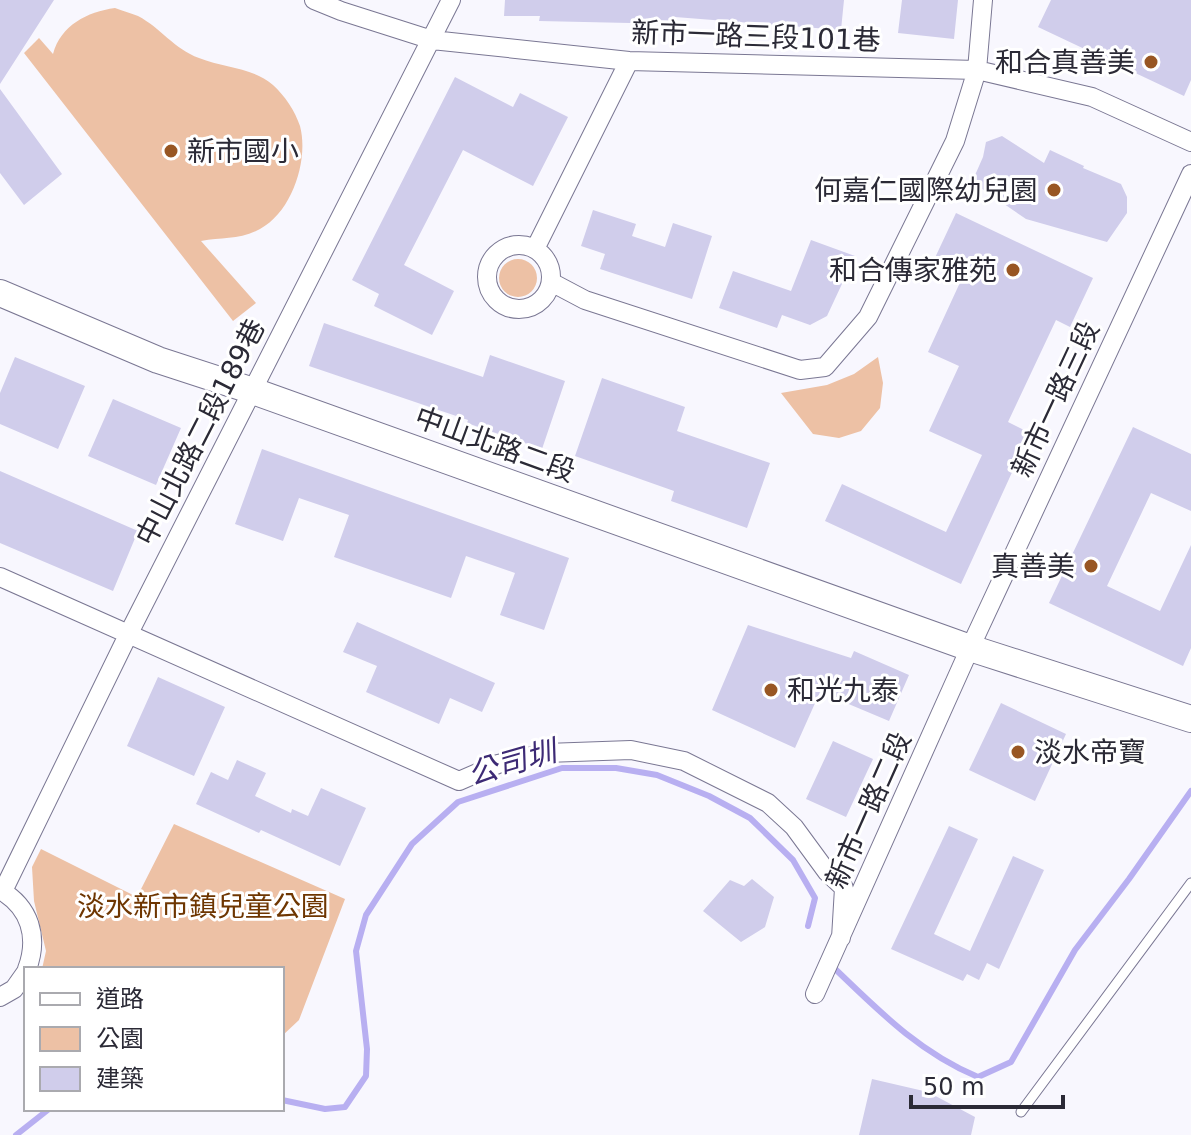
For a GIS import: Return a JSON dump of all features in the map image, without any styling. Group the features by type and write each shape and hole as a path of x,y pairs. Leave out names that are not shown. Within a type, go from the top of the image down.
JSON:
{"street":[{"name":"新市一路三段101巷","path":"314,0 432,40 629,61 977,70 1092,97 1191,142"},
{"name":"中山北路二段189巷","path":"28,967 33,937 28,918 18,903 1,890 451,0"},
{"path":"551,282 585,300 800,370 825,367 868,317 955,141 977,70 983,0"},
{"path":"535,249 629,61"},
{"name":"新市一路三段","path":"970,648 1191,174"},
{"path":"515,245 535,249 548,263 551,282 547,293 530,307 509,307 492,293 488,272 498,253 515,245"},
{"name":"中山北路二段","path":"0,293 158,360 253,391 970,648 1191,719"},
{"path":"0,577 459,781 498,764 546,753 631,750 684,761 768,803 794,827 827,872 844,888 841,938"},
{"name":"新市一路二段","path":"815,994 970,648"},
{"name":"中山北路二段189巷","path":"0,997 14,989 24,974"}],"lane":[{"path":"1021,1112 1191,883"}],"green space":[{"path":"115,8 138,16 190,54 265,79 282,94 298,120 302,139 300,169 281,211 253,233 201,241 256,303 233,321 24,53 39,38 53,54 62,35 76,22"},
{"path":"518,259 531,265 537,278 531,291 518,297 505,291 499,278 505,265"},
{"path":"878,357 883,383 880,408 861,431 839,438 813,434 781,393 827,385 854,374"},
{"name":"淡水新市鎮兒童公園","path":"174,824 345,899 299,1020 284,1034 284,967 42,967 46,951 34,901 32,867 41,849 137,897"}],"building":[{"path":"0,0 54,0 0,84"},
{"path":"505,0 844,0 841,30 675,17 675,24 539,21 540,16 504,16"},
{"path":"902,0 958,0 954,39 898,33"},
{"name":"和合真善美","path":"1051,0 1191,0 1191,80 1184,96 1038,27"},
{"path":"455,77 513,107 520,93 568,117 533,186 463,150 404,265 454,291 432,335 374,306 379,294 352,280"},
{"path":"0,89 62,174 24,205 0,173"},
{"name":"何嘉仁國際幼兒園","path":"1002,136 1044,163 1050,150 1121,184 1127,197 1127,213 1107,242 1026,219 972,182 986,142"},
{"path":"593,210 636,224 632,236 665,247 673,223 712,236 692,299 600,269 605,254 581,246"},
{"path":"956,213 1093,278 1070,327 1056,320 1008,422 1030,433 961,584 825,521 842,484 946,532 982,455 929,431 959,366 928,352 963,276 933,262"},
{"path":"811,240 855,256 827,316 810,325 782,315 777,328 719,308 733,271 791,291"},
{"path":"324,323 483,377 490,355 565,381 542,449 467,423 468,420 309,366"},
{"path":"15,357 85,386 58,449 0,424 0,393"},
{"path":"602,378 685,407 677,431 770,463 747,528 671,501 674,491 575,456"},
{"path":"113,399 181,428 156,485 88,456"},
{"name":"真善美","path":"1133,427 1191,454 1191,511 1151,493 1107,586 1160,611 1191,545 1191,648 1183,666 1049,603"},
{"path":"262,449 569,558 544,630 500,615 515,573 466,556 451,598 334,557 349,515 299,498 283,541 235,524"},
{"path":"0,471 138,531 113,591 0,543"},
{"path":"357,622 495,683 482,712 450,698 439,724 366,692 377,666 343,652"},
{"name":"和光九泰","path":"748,625 851,658 854,651 909,675 889,721 820,692 795,748 712,710"},
{"path":"158,677 225,707 194,776 127,746"},
{"name":"淡水帝寶","path":"1001,703 1066,734 1035,801 969,770"},
{"path":"833,741 873,759 846,817 806,799"},
{"path":"237,760 266,773 255,796 291,813 292,809 308,816 321,788 366,808 340,866 196,804 211,772 228,780"},
{"path":"949,826 978,839 934,934 970,951 1013,856 1044,870 999,969 987,963 979,980 967,974 963,981 891,949"},
{"path":"752,879 774,897 765,927 741,942 703,911 730,880 744,886"},
{"path":"872,1079 928,1092 975,1117 971,1135 859,1135"}],"waterway":[{"name":"公司圳","path":"284,1100 325,1109 345,1107 366,1076 367,1049 356,951 366,915 412,844 458,802 562,768 616,768 657,775 709,796 750,818 793,860 815,898 808,926"},
{"name":"公司圳","path":"831,965 899,1028 956,1067 978,1077 1011,1062 1075,950 1191,791"},
{"name":"公司圳","path":"16,1135 46,1111"}],"place":[{"name":"和合真善美","path":"1151,62"},
{"name":"新市國小","path":"171,151"},
{"name":"何嘉仁國際幼兒園","path":"1054,190"},
{"name":"和合傳家雅苑","path":"1013,270"},
{"name":"真善美","path":"1091,566"},
{"name":"和光九泰","path":"771,690"},
{"name":"淡水帝寶","path":"1018,752"}]}
